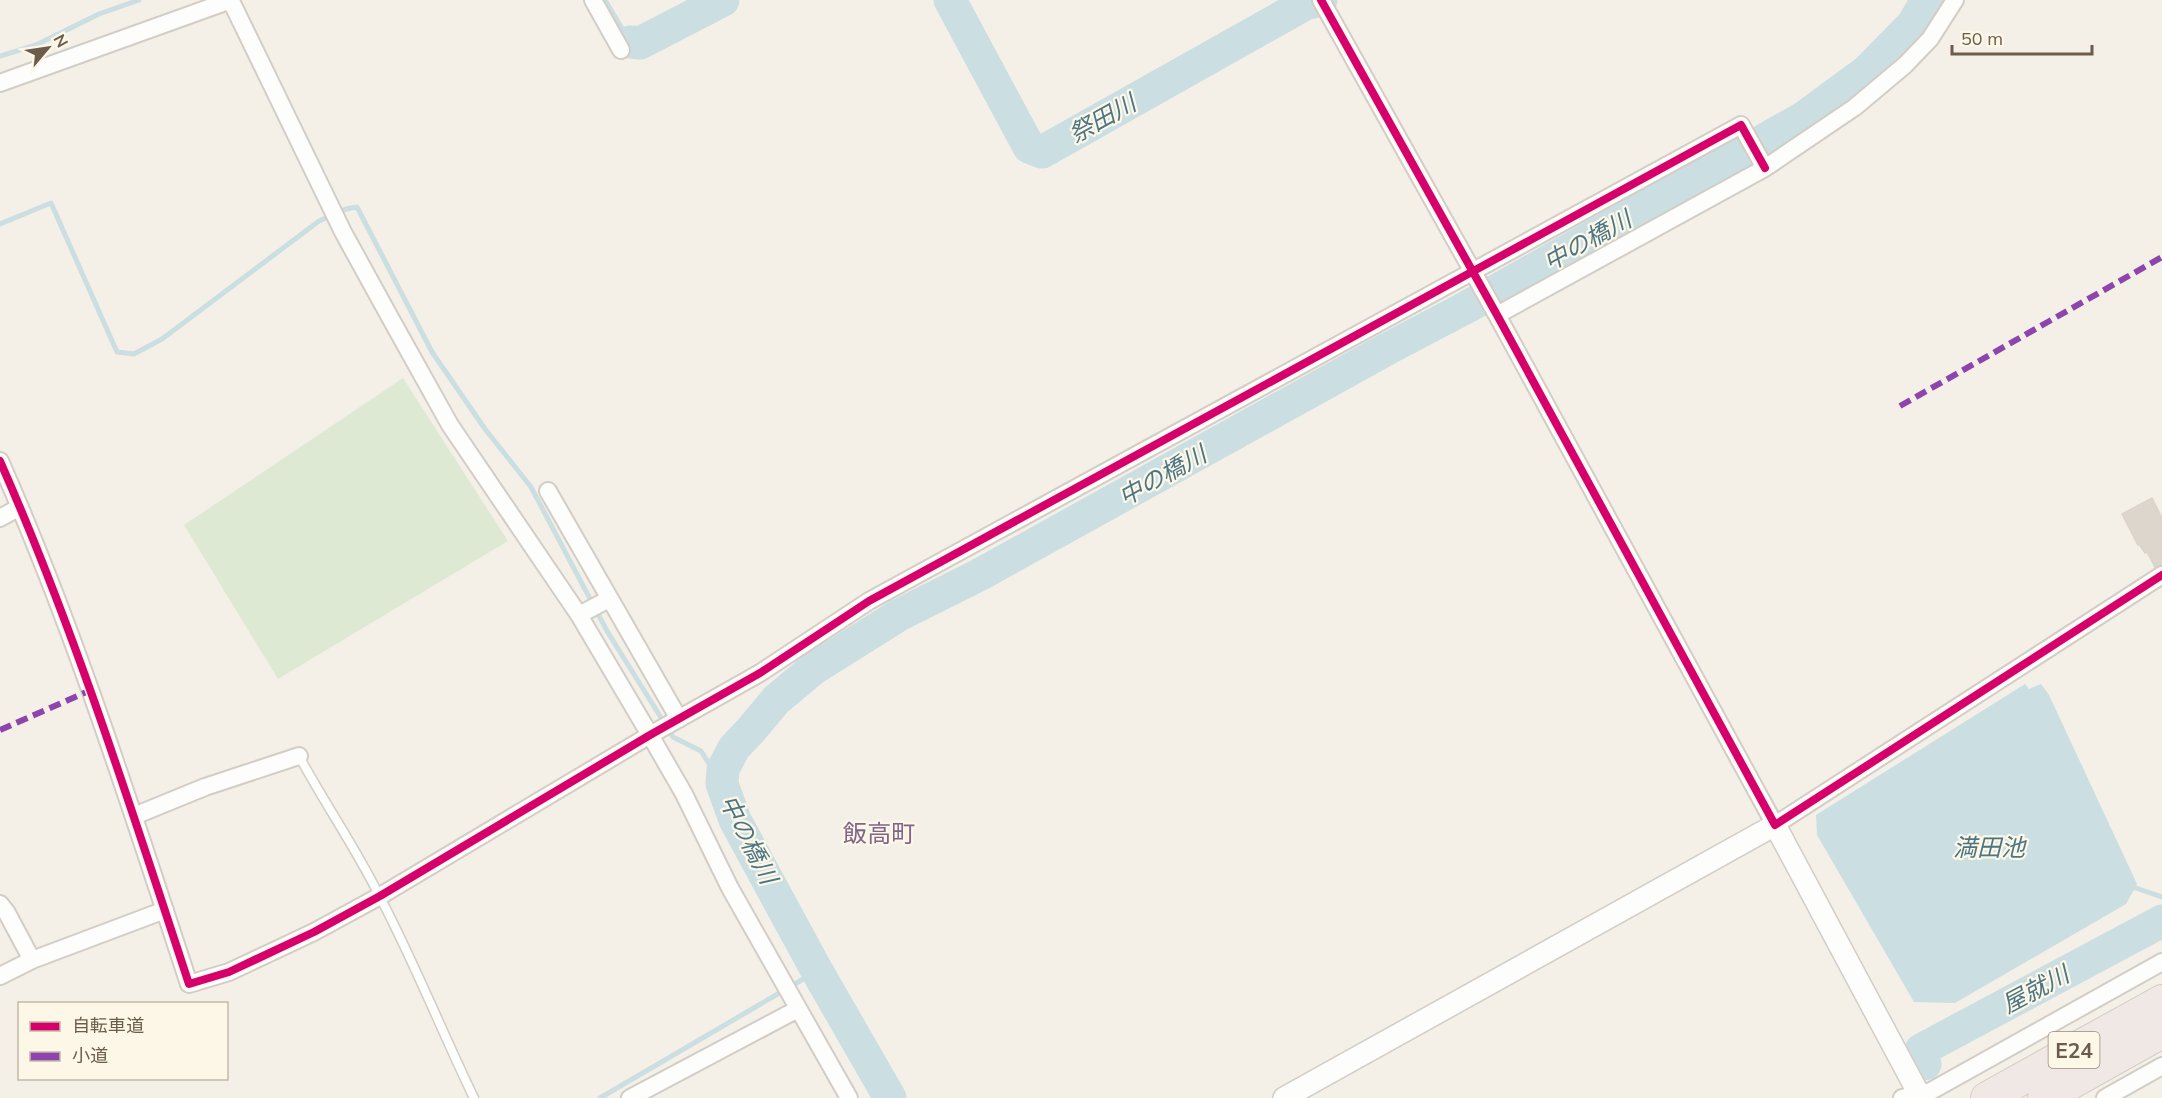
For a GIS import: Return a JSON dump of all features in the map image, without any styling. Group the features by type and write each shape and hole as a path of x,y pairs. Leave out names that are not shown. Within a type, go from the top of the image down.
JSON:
{"highway":[{"name":"E24","path":"1987,1098 2162,1001"},
{"name":"E24","path":"2044,1098 2162,1032"}],"street":[{"path":"0,83 231,0 343,232 450,425 582,614 665,726"},
{"path":"593,0 621,50"},
{"path":"1321,0 1496,313 1775,825 1913,1096 1931,1090 2162,962"},
{"path":"1496,313 1763,165 1855,107 1905,65 1930,39 1955,0"},
{"path":"0,461 91,690 189,984 229,972 314,932 380,896 665,726 760,673 869,601 1474,274 1741,125 1763,165"},
{"path":"549,491 665,726 684,794 730,888 849,1098"},
{"path":"0,518 20,507"},
{"path":"1284,1098 1775,825 2162,575"},
{"path":"582,614 605,601"},
{"path":"134,816 205,787 300,756"},
{"path":"0,904 32,960"},
{"path":"0,976 32,960 165,910"},
{"path":"630,1098 796,1004"},
{"path":"2105,1098 2162,1066"}],"lane":[{"path":"300,756 380,896 410,955 445,1039 474,1098"}],"green space":[{"path":"403,378 508,541 278,679 184,525"}],"water":[{"name":"満田池","path":"2025,684 2029,689 2041,684 2049,695 2137,884 2126,904 1955,1003 1914,1002 1817,835 1816,815"}],"building":[{"path":"2152,498 2162,518 2162,565 2155,567 2147,552 2145,553 2138,545 2122,514"}],"waterway":[{"path":"0,56 36,45 99,14 139,0"},
{"path":"605,0 630,42"},
{"name":"祭田川","path":"630,42 640,43 723,0"},
{"name":"祭田川","path":"950,0 1029,147 1042,152 1305,4 1321,0"},
{"name":"中の橋川","path":"890,1098 817,971 735,820 722,784 723,769 734,748 776,700 813,669 899,615 979,575 1467,307 1803,118 1867,71 1913,24 1927,0"},
{"path":"0,224 51,203 117,352 134,354 162,339 319,221 346,209 357,207 432,352 485,429 531,487 607,631 673,737 701,751 722,784"},
{"path":"2130,886 2162,897"},
{"name":"屋就川","path":"1925,1064 1921,1050 2162,921"},
{"path":"600,1098 817,971"}],"marked path":[{"path":"1900,406 2162,257"},
{"path":"0,730 91,690"}],"cycle path":[{"path":"1321,0 1497,315 1775,825 2162,575"},
{"path":"0,461 77,655 189,984 229,972 314,932 380,896 650,735 760,673 869,601 1741,125 1765,168"}],"district":[{"name":"飯高町","path":"879,833"}]}
